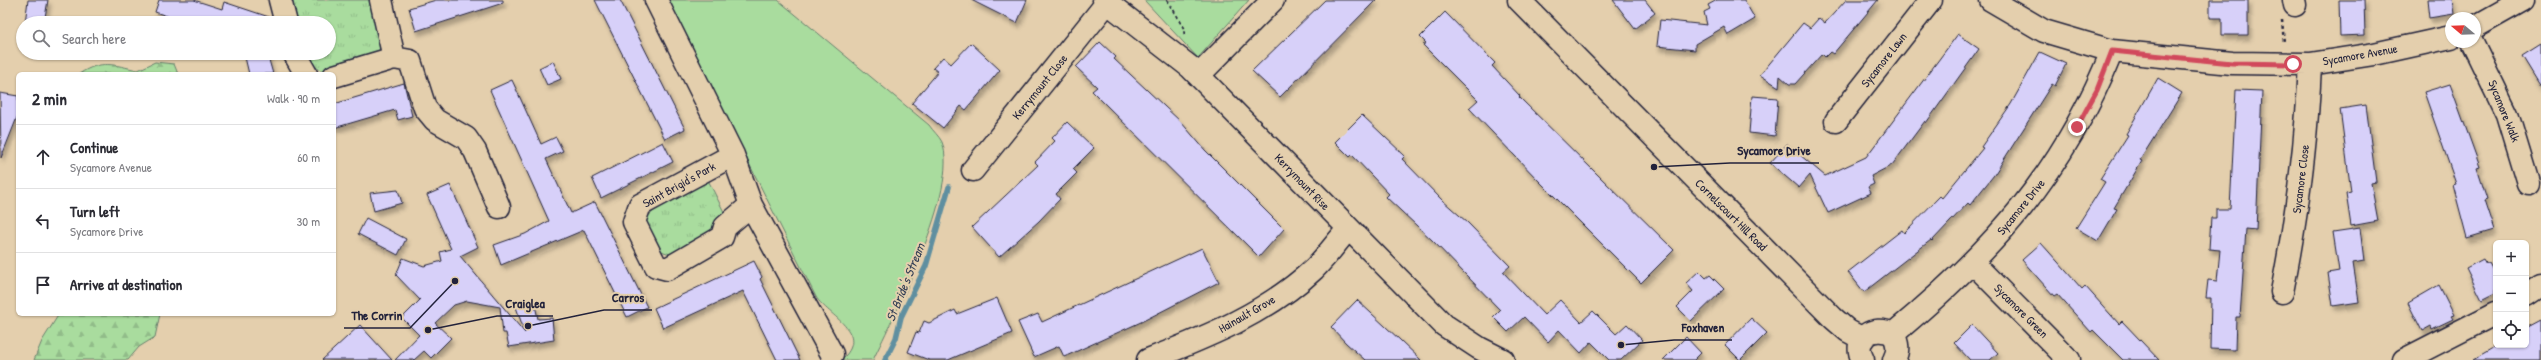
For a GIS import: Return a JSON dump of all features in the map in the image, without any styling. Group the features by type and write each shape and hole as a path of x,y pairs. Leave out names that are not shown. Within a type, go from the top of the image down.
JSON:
{"street":[{"path":"280,0 284,16"},
{"path":"381,0 399,58"},
{"path":"656,0 733,155 751,205 832,354"},
{"path":"1199,76 1273,0"},
{"name":"Cornelscourt Hill Road","path":"1519,0 1833,318 1848,331 1863,349"},
{"name":"Sycamore Lawn","path":"1836,121 1931,0"},
{"name":"Sycamore Avenue","path":"1991,0 2044,31 2112,51 2232,63 2310,64 2374,54 2445,38"},
{"path":"2481,24 2523,0"},
{"name":"Kerrymount Rise","path":"1105,2 1199,76 1444,325 1479,348 1503,360"},
{"name":"Kerrymount Close","path":"973,170 1105,2"},
{"name":"Sycamore Walk","path":"2475,48 2507,114 2528,184"},
{"name":"Sycamore Drive","path":"1893,334 1937,298 1973,263 2025,205 2048,174 2097,90 2112,51"},
{"path":"336,75 399,58 411,63 425,108 436,120 466,138 475,151 499,207"},
{"path":"298,60 305,72"},
{"name":"Sycamore Close","path":"2282,292 2297,213 2306,139 2310,64"},
{"name":"Saint Brigid's Park","path":"733,155 640,205 634,222 656,266 667,269 722,237 725,227 751,205"},
{"name":"Hainault Grove","path":"1148,360 1209,336 1265,307 1314,269 1348,229"},
{"name":"Sycamore Green","path":"1973,263 2069,360"},
{"path":"2529,293 2541,285"},
{"path":"2404,360 2493,315"},
{"name":"Cornelscourt Hill Road","path":"1863,349 1867,334 1877,330 1893,334"},
{"path":"1893,334 1898,350 1894,360"}],"path":[{"path":"2286,64 2290,7"}],"green space":[{"path":"292,0 372,0 379,18 383,36 381,46 377,53 362,63 325,72 315,67 308,60 336,60 336,16 296,16"},
{"path":"667,0 778,0 929,125 941,140 945,163 942,190 934,220 909,284 873,360 841,360 849,350 852,341 850,333 816,297"},
{"path":"1144,0 1249,0 1198,58"},
{"path":"155,62 174,64 177,72 82,72 94,66 108,64 138,70"},
{"path":"708,180 727,218 683,250 673,255 661,251 645,228 646,218 663,203"},
{"path":"58,316 160,316 155,337 139,347 128,360 34,360 42,341"}],"building":[{"path":"28,0 48,0 45,16 26,16"},
{"path":"159,0 194,0 222,9 224,2 266,16 167,16 155,12"},
{"path":"436,0 503,0 503,3 416,31 409,8"},
{"path":"595,0 620,0 685,129 665,139"},
{"path":"971,0 1027,0 1017,23"},
{"path":"1325,0 1376,0 1280,97 1252,71"},
{"path":"1613,0 1645,0 1655,13 1635,29"},
{"path":"1717,0 1744,0 1755,19 1728,35 1724,27 1695,44 1695,50 1657,46 1660,20 1707,25 1704,12 1710,9 1708,5"},
{"path":"1846,0 1878,0 1833,54 1830,52 1825,57 1822,54 1795,84 1789,84 1780,76 1779,87 1760,75 1803,23 1810,28 1819,18 1825,23"},
{"path":"2210,0 2248,0 2248,35 2222,35 2222,18 2210,18"},
{"path":"2339,0 2364,0 2365,35 2340,36"},
{"path":"2427,0 2452,0 2454,12 2445,12 2445,15 2429,18"},
{"path":"1445,12 1495,63 1492,66 1520,96 1519,97 1674,250 1641,283 1538,180 1469,108 1478,100 1423,45 1426,43 1420,37"},
{"path":"1958,34 1979,49 1926,123 1925,121 1892,165 1871,176 1874,184 1868,187 1871,193 1828,213 1810,175 1799,188 1770,163 1787,144 1825,176 1866,157"},
{"path":"1100,42 1116,57 1114,59 1181,122 1205,150 1284,229 1259,257 1092,91 1097,87 1076,67"},
{"path":"971,43 1000,70 966,110 961,106 943,128 912,103 938,72 933,68 943,57 951,64"},
{"path":"2541,44 2541,87 2522,56"},
{"path":"2040,52 2066,64 2055,86 2052,84 1994,175 1970,205 1968,203 1932,241 1931,240 1864,292 1848,272 1902,230 1904,233 1940,196 1942,198 1983,148 1981,147 2011,104"},
{"path":"246,60 269,60 272,72 249,72"},
{"path":"553,61 561,79 547,85 539,68"},
{"path":"2158,78 2182,93 2140,160 2142,161 2114,208 2117,209 2098,241 2076,228 2105,182 2100,179 2128,135 2126,134"},
{"path":"512,80 541,144 556,137 563,151 546,159 571,213 595,202 647,307 627,317 584,230 501,265 494,245 525,234 549,221 490,90"},
{"path":"404,83 412,116 398,120 395,110 336,127 336,103"},
{"path":"2450,84 2480,167 2477,168 2487,199 2484,200 2494,230 2467,238 2453,185 2456,184 2424,92"},
{"path":"2236,90 2262,91 2256,230 2246,229 2240,317 2236,317 2235,350 2210,349 2211,298 2206,298 2208,280 2217,281 2220,250 2209,249 2211,218 2216,218 2216,209 2230,209"},
{"path":"0,93 16,96 16,120 1,158"},
{"path":"1752,96 1778,98 1775,136 1749,133"},
{"path":"2366,105 2376,182 2371,183 2378,221 2351,226 2346,193 2351,192 2340,109"},
{"path":"1362,115 1405,156 1402,159 1442,200 1468,223 1510,266 1503,272 1544,315 1560,300 1581,322 1593,311 1616,334 1627,324 1642,340 1621,360 1609,360 1591,342 1581,353 1559,330 1548,342 1524,317 1508,332 1493,317 1500,310 1432,240 1386,197 1389,194 1352,155 1350,157 1335,142"},
{"path":"1067,122 1094,148 1073,169 1077,173 1056,194 1060,199 1039,221 999,257 972,227 1038,165 1035,162 1055,141 1052,138"},
{"path":"663,142 673,162 601,198 592,178"},
{"path":"450,185 478,247 460,256 525,333 516,307 535,305 538,319 552,318 554,340 509,347 506,333 503,333 500,307 467,301 454,305 435,323 451,338 431,358 424,351 414,360 395,360 419,335 402,318 420,300 396,275 403,258 424,266 442,261 440,252 451,249 427,195"},
{"path":"398,190 402,203 374,211 370,193"},
{"path":"366,218 406,239 398,255 358,234"},
{"path":"2360,228 2364,261 2353,263 2359,302 2333,306 2328,273 2339,271 2333,232"},
{"path":"2041,243 2082,289 2085,286 2119,324 2122,321 2159,360 2123,360 2093,330 2091,332 2057,294 2054,296 2022,260"},
{"path":"1202,248 1219,282 1141,322 1064,357 1059,346 1034,357 1018,322 1038,314 1042,322"},
{"path":"2483,259 2486,264 2489,263 2493,270 2493,294 2482,300 2466,268"},
{"path":"754,261 762,277 760,279 800,360 777,360 743,291 663,328 654,308"},
{"path":"1699,271 1706,278 1710,275 1724,289 1691,321 1677,307 1693,291 1686,283"},
{"path":"2439,285 2454,315 2451,316 2453,319 2432,329 2431,326 2422,331 2408,303"},
{"path":"997,298 1012,333 948,360 929,360 908,352 916,332 919,333 924,321 929,323 955,310 957,314"},
{"path":"1357,300 1421,360 1365,360 1346,343 1331,327"},
{"path":"1751,318 1767,333 1740,360 1725,345"},
{"path":"2541,320 2541,360 2473,360 2494,348 2529,348 2529,326"},
{"path":"360,325 392,360 322,360"},
{"path":"1972,325 1998,353 1990,360 1970,360 1954,343"},
{"path":"1686,337 1701,353 1694,360 1663,360"}],"waterway":[{"name":"St Bride's Stream","path":"885,360 896,338 901,317 926,266 949,187"}],"place":[{"name":"Sycamore Drive","path":"1654,167"},
{"name":"The Corrin","path":"455,281"},
{"name":"Carros","path":"528,326"},
{"name":"Craiglea","path":"428,330"},
{"name":"Foxhaven","path":"1621,345"}],"route":[{"path":"2077,127 2097,90 2112,51 2232,63 2293,64"}]}
